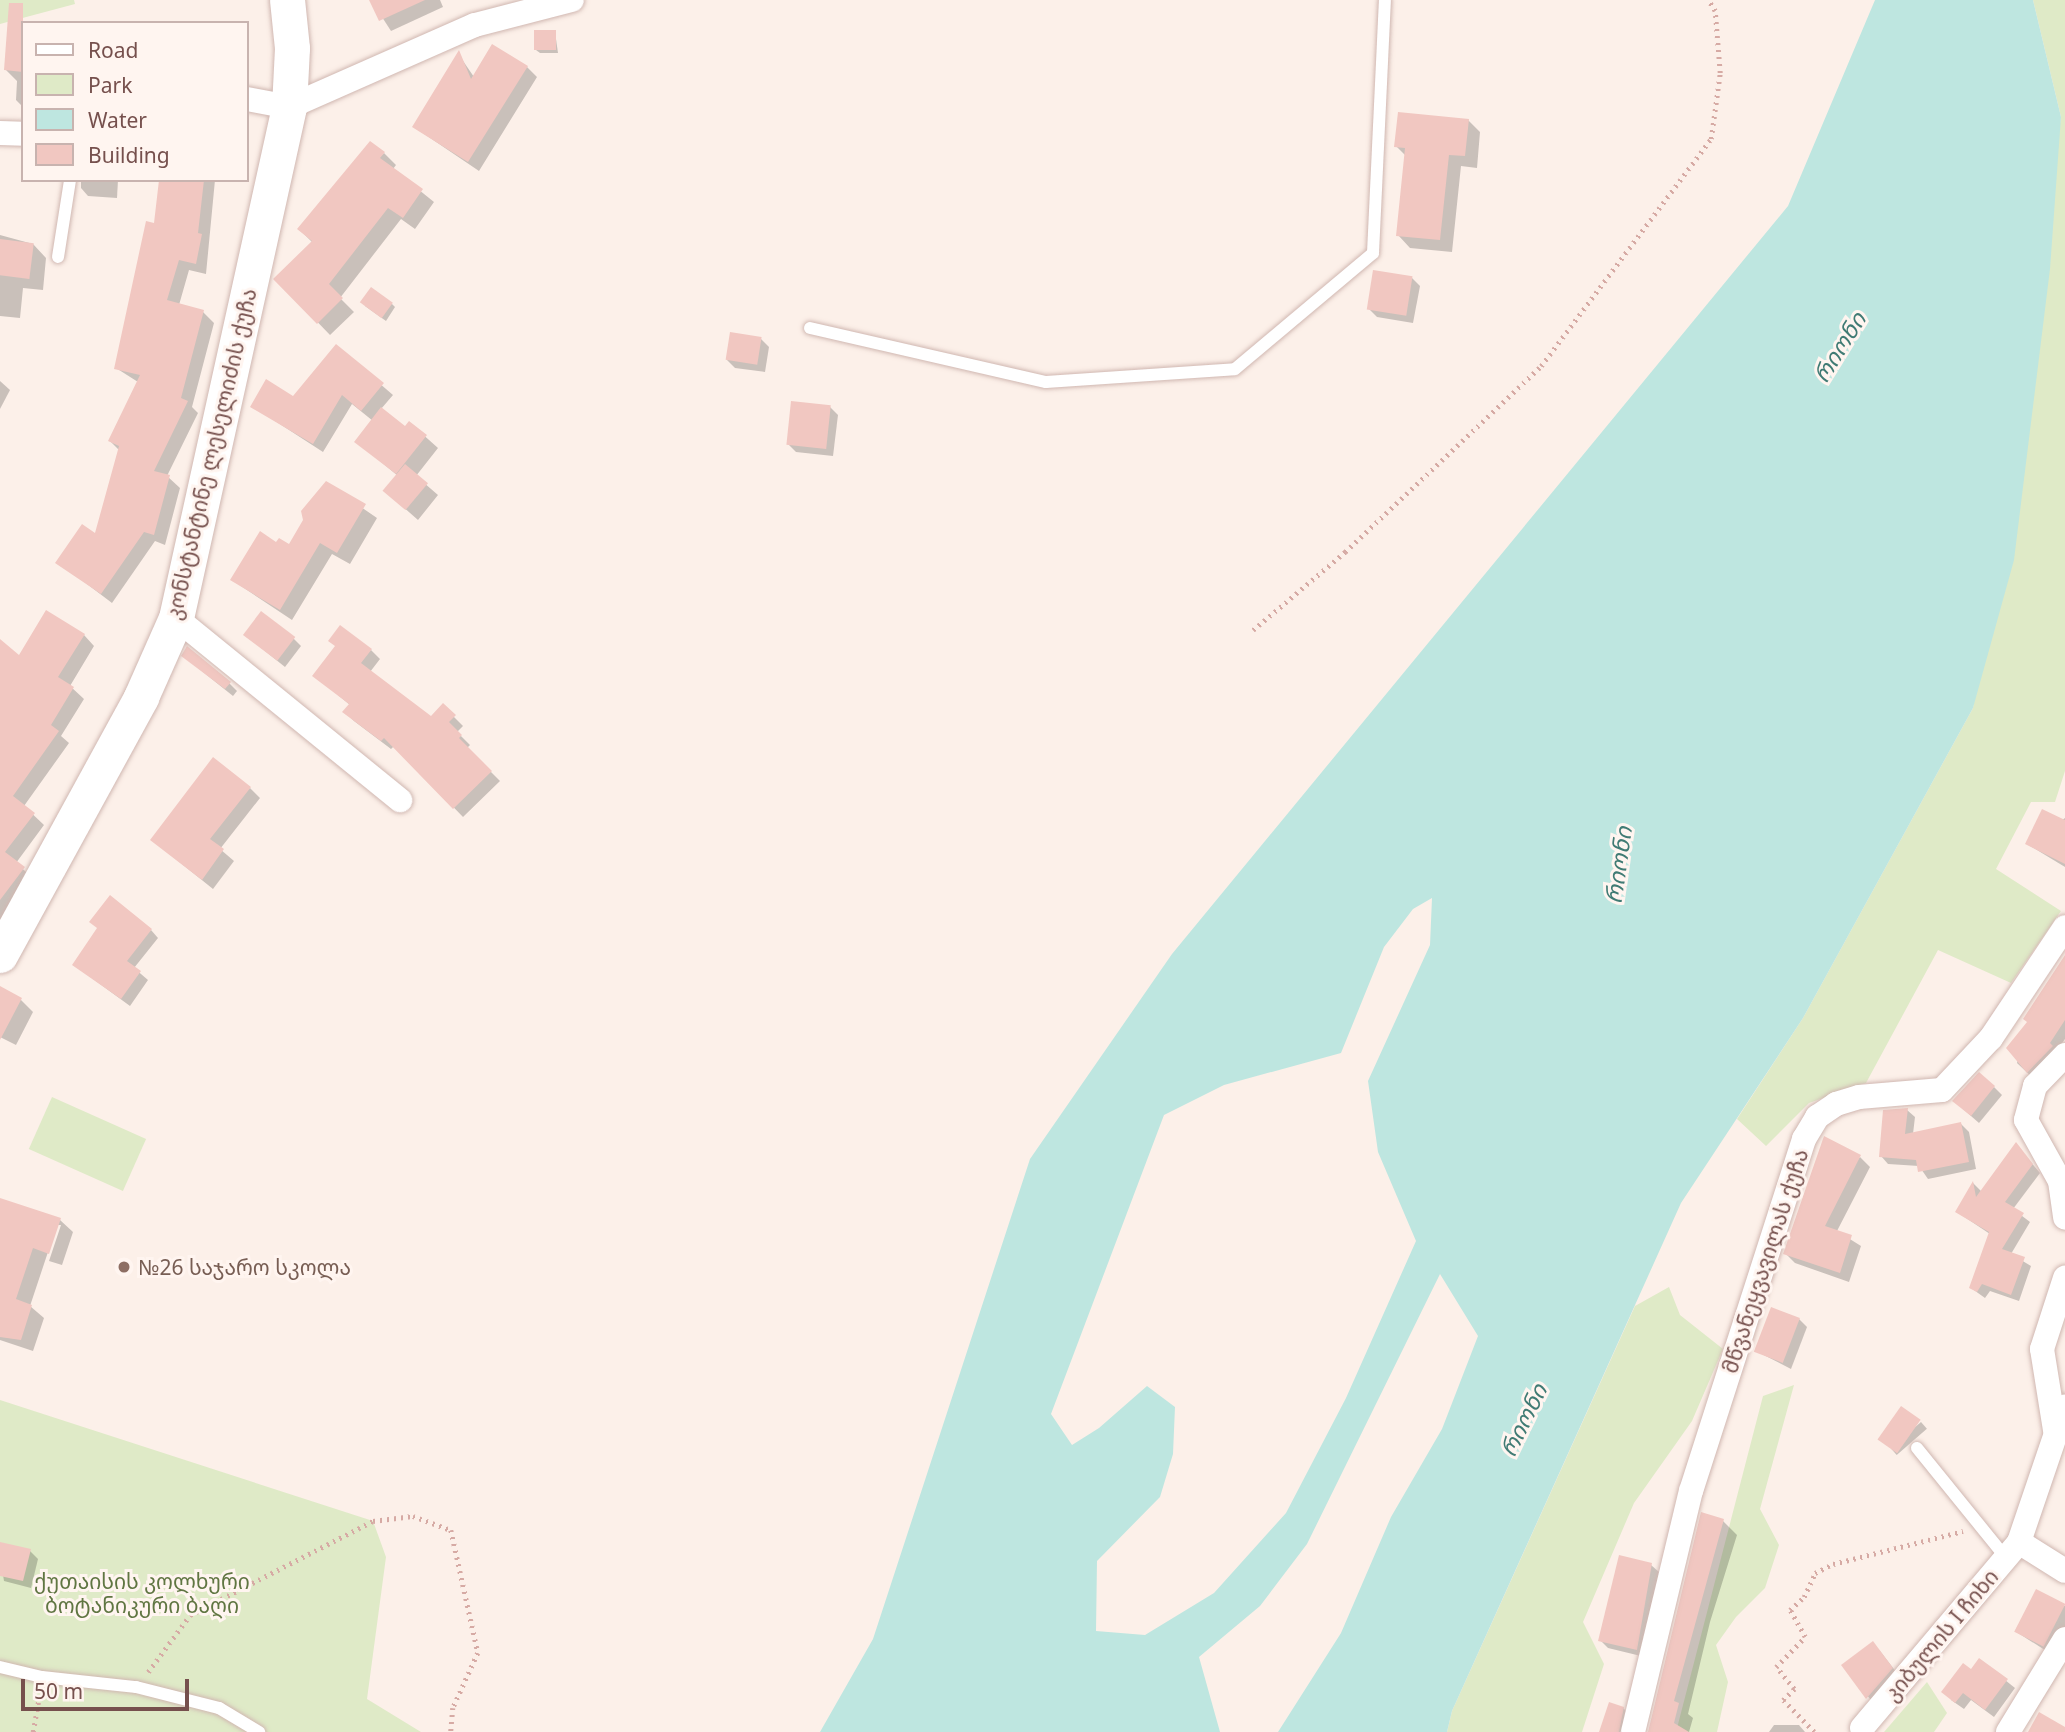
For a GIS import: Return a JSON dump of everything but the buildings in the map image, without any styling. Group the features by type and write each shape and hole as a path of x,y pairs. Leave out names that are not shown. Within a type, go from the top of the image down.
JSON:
{"main road":[{"name":"კონსტანტინე ლესელიძის ქუჩა","path":"0,955 141,697 176,618 289,107 292,48 287,0"}],"street":[{"path":"248,99 289,107 475,25 572,0"},
{"path":"0,133 21,134"},
{"path":"176,618 400,800"},
{"name":"მწვანეყვავილას ქუჩა","path":"1633,1732 1691,1491 1804,1139 1817,1117 1836,1104 1859,1097 1942,1090 1991,1038 2065,927"},
{"path":"2065,1055 2035,1086 2026,1120 2060,1181 2065,1218"},
{"path":"2055,1434 2042,1349 2065,1278"},
{"path":"2065,1407 2012,1550 2065,1571"},
{"name":"კიბულის I ჩიხი","path":"1862,1728 2012,1550"},
{"path":"2008,1732 2065,1639"}],"lane":[{"path":"810,328 1046,382 1235,369 1373,253 1385,0"},
{"path":"58,257 70,182"},
{"path":"1917,1448 1978,1527 2012,1550"},
{"path":"0,1667 42,1677 136,1687 219,1708 259,1732"}],"path":[{"path":"1253,630 1345,552 1541,366 1711,139 1720,73 1715,11 1708,0"},
{"path":"136,1687 190,1615 373,1521 413,1516 451,1530 478,1653 453,1708 451,1732"},
{"path":"1814,1732 1783,1700 1794,1689 1776,1667 1805,1637 1790,1610 1804,1597 1815,1573 1833,1564 1978,1527"},
{"path":"33,1732 42,1677"}],"green space":[{"path":"0,0 74,0 75,4 0,24"},
{"path":"2033,0 2065,0 2065,771 2055,802 2031,802 1996,869 2061,911 2011,983 1938,950 1866,1083 1809,1103 1766,1146 1737,1119 1803,1018 1973,708 2061,117"},
{"path":"52,1097 146,1139 123,1191 29,1149"},
{"path":"1669,1287 1680,1315 1723,1349 1692,1421 1634,1503 1583,1622 1604,1664 1582,1732 1447,1732 1452,1711 1635,1306"},
{"path":"1794,1385 1760,1509 1779,1545 1765,1588 1736,1617 1716,1645 1728,1682 1717,1732 1676,1732 1763,1396"},
{"name":"ქუთაისის კოლხური ბოტანიკური ბაღი","path":"0,1400 373,1521 386,1557 367,1699 421,1732 0,1732"},
{"path":"1927,1682 1947,1713 1934,1732 1884,1732"}],"water":[{"name":"რიონი","path":"1875,0 2033,0 2061,117 2050,269 2014,560 1973,708 1803,1018 1681,1203 1452,1711 1447,1732 1278,1732 1341,1633 1391,1517 1442,1429 1478,1336 1440,1274 1307,1544 1260,1606 1199,1657 1220,1732 820,1732 873,1639 1030,1159 1172,954 1788,206","holes":["1432,898 1430,945 1368,1081 1378,1152 1416,1241 1346,1398 1286,1513 1214,1593 1145,1635 1096,1631 1097,1561 1160,1497 1173,1454 1175,1407 1147,1386 1099,1428 1072,1445 1051,1414 1164,1115 1224,1085 1341,1053 1384,947 1413,909"]}],"place":[{"name":"№26 საჯარო სკოლა","path":"124,1267"}]}
